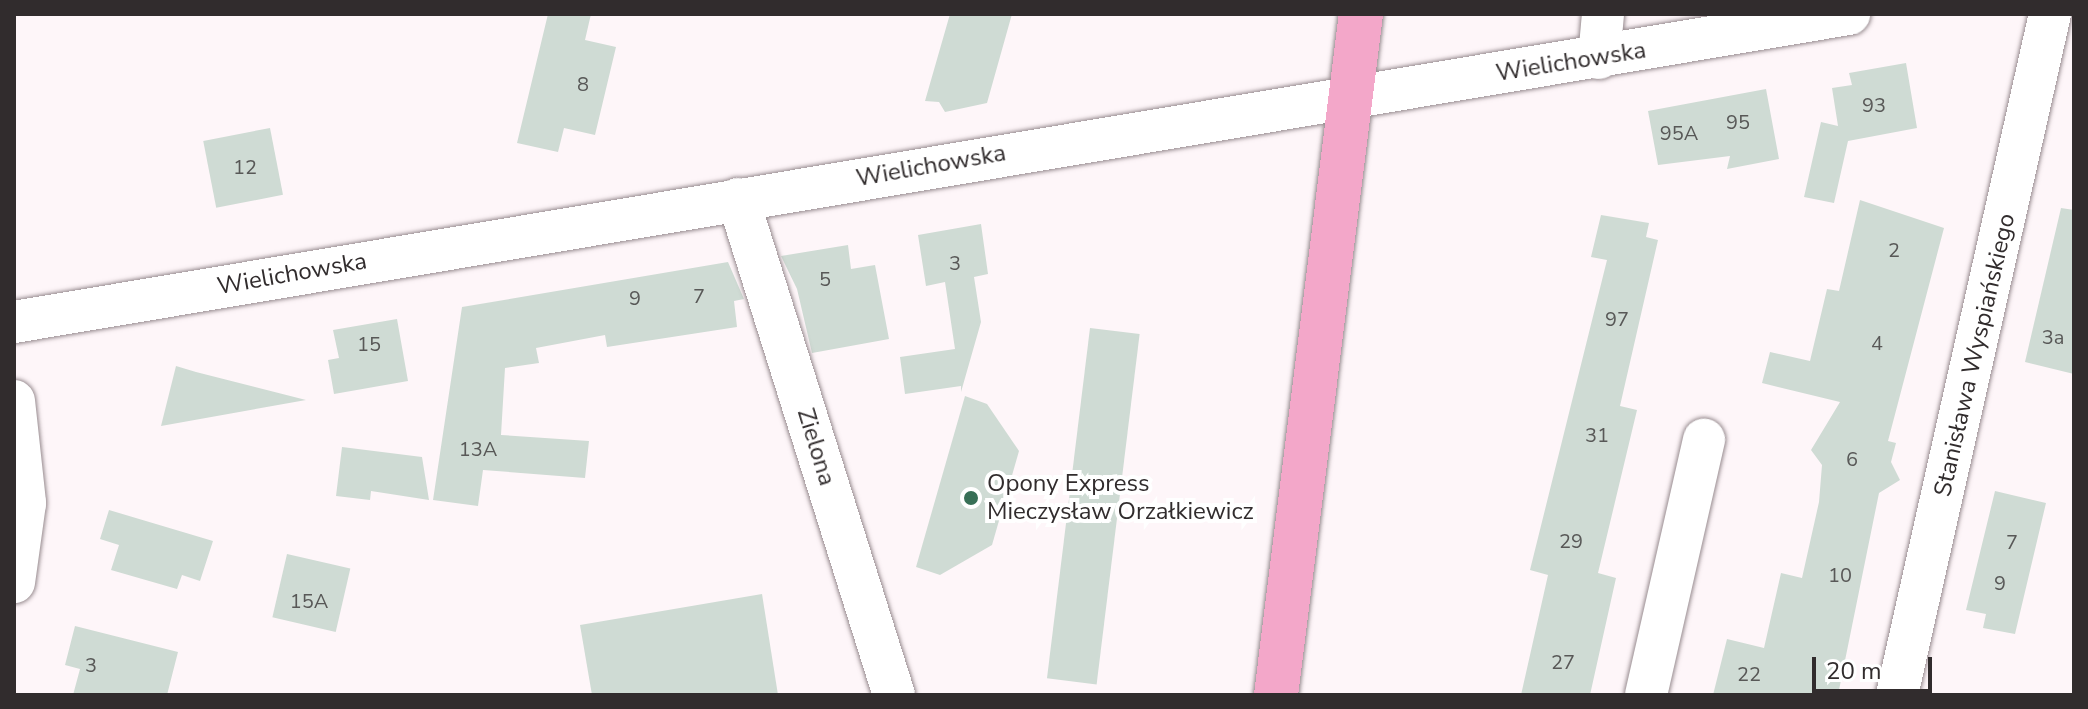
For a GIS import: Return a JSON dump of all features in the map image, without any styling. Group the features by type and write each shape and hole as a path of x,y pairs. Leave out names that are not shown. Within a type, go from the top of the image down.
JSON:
{"main road":[{"path":"1276,695 1361,14"}],"street":[{"path":"1599,58 1603,14"},
{"name":"Wielichowska","path":"14,322 1849,14"},
{"name":"Stanisława Wyspiańskiego","path":"1897,695 2050,14"},
{"name":"Zielona","path":"738,199 894,695"},
{"path":"14,401 25,503 14,582"},
{"path":"1646,695 1704,439"}],"building":[{"path":"548,14 591,14 585,40 616,47 595,135 564,128 558,152 517,143"},
{"path":"950,14 1012,14 987,103 945,112 939,102 925,101"},
{"path":"1906,63 1917,128 1848,141 1834,203 1804,197 1821,122 1838,126 1832,88 1852,85 1849,73"},
{"path":"1766,89 1779,159 1727,169 1730,156 1658,165 1648,111"},
{"path":"270,128 283,195 216,208 203,141"},
{"path":"1860,200 1944,228 1888,441 1896,443 1891,462 1900,480 1879,493 1838,695 1713,695 1727,639 1764,648 1781,573 1802,578 1819,502 1822,465 1811,450 1840,402 1762,383 1770,352 1810,361 1827,289 1839,291"},
{"path":"2061,208 2074,210 2074,374 2025,362"},
{"path":"1601,215 1649,223 1646,237 1658,240 1620,406 1637,410 1598,573 1616,578 1590,695 1521,695 1548,575 1530,570 1607,260 1591,257"},
{"path":"981,224 988,274 974,277 981,322 961,392 961,386 905,394 900,357 955,349 945,282 926,286 918,235"},
{"path":"848,245 851,269 875,265 889,339 812,353 797,289 781,256"},
{"path":"728,262 744,299 734,301 737,327 607,347 605,335 536,348 539,363 505,368 501,435 589,441 585,478 483,470 478,506 433,500 462,307"},
{"path":"397,319 408,381 334,394 328,360 339,358 333,330"},
{"path":"1090,328 1140,334 1097,684 1047,678"},
{"path":"176,366 196,372 306,400 161,426"},
{"name":"Opony Express Mieczysław Orzałkiewicz","path":"965,396 987,404 1019,451 992,545 940,575 916,567"},
{"path":"342,447 422,457 429,500 371,491 370,500 336,496"},
{"path":"1995,491 2046,503 2015,634 1983,628 1986,614 1966,610"},
{"path":"109,510 213,541 200,581 182,575 177,589 111,570 119,545 100,539"},
{"path":"287,554 350,569 336,632 272,617"},
{"path":"762,594 778,695 592,695 580,625"},
{"path":"75,626 178,652 167,695 73,695 80,669 65,665"}],"place":[{"name":"Opony Express Mieczysław Orzałkiewicz","path":"971,498"}]}
